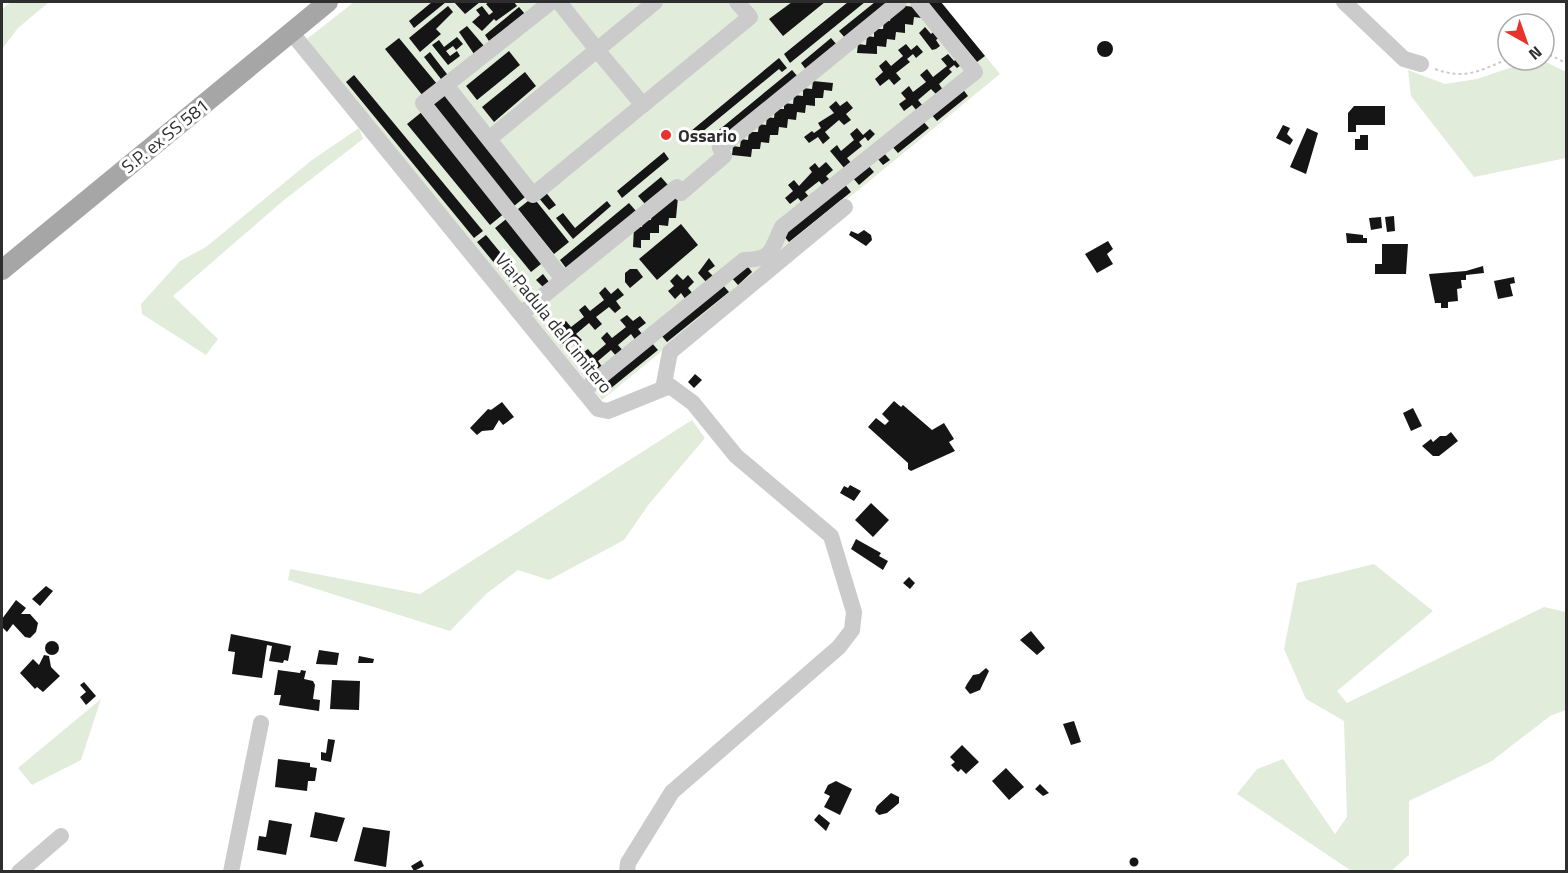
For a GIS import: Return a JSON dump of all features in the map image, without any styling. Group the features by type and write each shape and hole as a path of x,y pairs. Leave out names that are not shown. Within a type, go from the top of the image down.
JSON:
{"main road":[{"name":"S.P. ex SS 581","path":"2,270 328,2"}],"street":[{"path":"551,2 423,103 563,279"},
{"path":"559,2 643,105"},
{"path":"489,139 595,48 655,2"},
{"path":"446,85 533,195 750,17 738,2"},
{"path":"521,314 677,187 681,193 724,156 720,148 899,2"},
{"path":"770,261 782,227 975,72 918,2"},
{"path":"1344,2 1404,59 1421,64"},
{"name":"Via Padula del Cimitero","path":"291,32 598,409 608,411 663,389"},
{"path":"663,389 670,352 770,261 846,207"},
{"path":"584,391 744,260 770,261"},
{"path":"627,872 628,863 672,792 839,647 852,630 854,612 831,536 736,456 693,403 670,386 663,389"},
{"path":"231,872 261,723"},
{"path":"19,872 61,836"}],"path":[{"path":"1421,64 1454,76 1476,72 1496,64"}],"green space":[{"path":"11,2 49,2 18,28 2,49 2,9"},
{"path":"354,2 941,2 1000,74 602,400 337,80 307,39"},
{"path":"1556,67 1566,72 1566,158 1474,177 1411,96 1408,70 1445,84 1477,79 1498,72 1556,72"},
{"path":"359,128 363,139 284,200 173,296 218,339 206,355 142,314 141,304 180,261 206,247 312,160"},
{"path":"692,420 705,438 649,504 624,540 549,580 518,570 486,594 450,631 288,580 290,569 420,594"},
{"path":"1374,564 1433,611 1337,691 1347,703 1544,607 1566,612 1566,710 1550,716 1492,761 1409,801 1409,855 1391,871 1350,870 1237,794 1257,769 1283,759 1335,834 1347,817 1344,721 1306,699 1284,649 1297,583"},
{"path":"101,699 81,760 32,785 18,768"}],"building":[{"path":"432,2 446,2 414,28 409,21"},
{"path":"454,2 480,2 465,14"},
{"path":"514,2 517,6 496,21 494,19 482,31 472,22 480,15 476,10 482,6 489,15 493,12 486,4"},
{"path":"792,2 825,2 783,36 769,19"},
{"path":"848,2 865,2 790,63 784,54"},
{"path":"875,2 892,2 846,39 839,31"},
{"path":"927,2 941,2 985,56 977,62"},
{"path":"898,5 922,8 921,18 914,17 913,25 905,24 905,33 896,32 895,40 887,39 886,47 877,46 877,54 857,53 858,44 866,45 867,36 874,37 874,29 883,29 884,20 890,21 891,13"},
{"path":"448,6 453,12 436,29 441,34 420,52 409,38"},
{"path":"519,7 525,14 489,41 485,35"},
{"path":"467,26 484,46 474,54 459,32"},
{"path":"925,27 931,34 938,28 943,34 936,40 940,46 936,49 932,50 919,33"},
{"path":"457,37 463,44 456,50 453,46 446,51 450,56 457,51 460,56 448,65 432,45 439,40 444,47"},
{"path":"399,38 437,84 423,96 385,49"},
{"path":"831,38 838,46 807,71 801,63"},
{"path":"1105,41 1113,49 1105,57 1097,49"},
{"path":"906,44 911,50 917,45 923,52 916,58 913,54 907,59 910,62 896,73 901,79 894,85 889,79 880,86 875,79 883,72 879,66 886,60 891,66 903,56 898,50"},
{"path":"509,51 520,65 477,100 466,86"},
{"path":"430,52 450,78 444,83 424,57"},
{"path":"948,54 954,61 961,56 965,62 957,68 954,65 949,69 952,72 939,84 943,90 937,95 931,89 918,100 923,106 917,111 912,105 904,111 899,104 906,99 901,93 909,86 913,92 926,82 920,75 927,69 933,77 947,66 941,59"},
{"path":"779,58 787,68 782,72 779,69 690,142 685,136"},
{"path":"792,70 799,78 721,142 714,134"},
{"path":"525,72 536,86 494,122 482,107"},
{"path":"354,75 483,231 474,238 346,82"},
{"path":"813,81 833,83 832,91 824,90 823,98 815,98 815,106 806,105 805,113 797,112 796,120 788,119 787,128 779,127 778,135 770,135 769,143 761,142 760,149 752,149 751,157 732,155 733,146 740,147 741,139 748,140 749,132 758,132 759,124 766,125 767,117 774,118 775,109 784,109 784,103 793,104 794,95 803,96 803,88 812,89"},
{"path":"962,88 968,96 937,121 931,114"},
{"path":"447,93 530,193 514,206 431,105"},
{"path":"836,101 840,106 847,101 853,108 846,114 851,120 844,125 839,120 825,132 830,138 823,144 818,137 809,143 804,137 821,128 818,123 834,113 829,107"},
{"path":"1354,106 1385,106 1385,125 1356,125 1356,132 1348,132 1348,113"},
{"path":"423,111 506,212 490,225 407,124"},
{"path":"922,120 929,128 898,153 891,145"},
{"path":"1283,125 1290,128 1287,134 1293,140 1290,145 1276,138"},
{"path":"857,128 863,135 870,129 875,134 868,141 865,137 859,142 862,146 847,158 852,164 845,169 830,151 837,145 841,151 854,140 850,134"},
{"path":"1307,128 1318,133 1306,174 1290,167"},
{"path":"1360,135 1368,135 1368,150 1355,150 1355,139 1360,139"},
{"path":"664,152 669,159 622,198 617,191"},
{"path":"883,152 890,160 883,165 877,158"},
{"path":"826,162 833,170 826,176 831,181 824,187 819,181 805,192 810,198 803,204 798,198 790,204 785,198 793,191 788,185 794,180 799,186 812,172 809,168 815,163 819,168"},
{"path":"868,165 874,172 859,185 853,178"},
{"path":"661,177 668,185 645,204 638,196"},
{"path":"844,183 851,192 789,242 782,234"},
{"path":"544,190 556,205 549,210 537,196"},
{"path":"533,197 569,242 554,254 518,209"},
{"path":"669,197 678,197 676,218 669,218 668,226 659,225 659,233 650,233 650,240 641,240 641,248 633,247 634,227 642,227 643,220 651,220 652,211"},
{"path":"607,201 611,206 573,239 556,218 563,213 575,228"},
{"path":"629,203 636,211 566,268 560,260"},
{"path":"510,216 546,260 531,272 495,228"},
{"path":"1394,216 1395,231 1387,232 1385,217"},
{"path":"1381,217 1382,228 1371,230 1369,218"},
{"path":"681,224 698,245 657,280 639,259"},
{"path":"864,230 871,235 872,240 866,246 849,235 851,231 858,234"},
{"path":"1346,233 1363,235 1363,238 1367,238 1367,243 1347,243"},
{"path":"486,235 523,280 514,287 477,242"},
{"path":"1108,241 1113,249 1107,254 1113,264 1097,273 1085,254"},
{"path":"1382,244 1408,244 1406,274 1375,274 1375,264 1382,264"},
{"path":"709,258 715,266 708,271 714,277 707,283 698,273"},
{"path":"746,264 752,272 738,285 731,277"},
{"path":"1483,266 1484,273 1466,275 1466,280 1461,280 1462,288 1457,289 1458,301 1448,302 1448,308 1441,308 1441,303 1435,303 1429,274 1466,271"},
{"path":"630,269 637,269 643,277 630,288 625,282 625,273"},
{"path":"543,274 549,282 543,287 536,280"},
{"path":"677,274 683,280 688,275 694,282 688,288 693,294 686,300 681,293 675,299 668,291 674,286 670,281"},
{"path":"1514,277 1515,283 1510,284 1513,296 1498,299 1494,281"},
{"path":"722,284 729,292 667,342 661,335"},
{"path":"527,287 534,294 526,301 519,294"},
{"path":"605,287 611,294 618,288 624,295 616,301 621,308 615,313 609,307 596,317 602,324 595,330 589,323 576,334 582,340 575,346 569,339 563,344 558,338 564,332 559,326 566,321 571,327 584,317 579,310 585,305 590,311 604,300 599,293"},
{"path":"627,315 633,321 640,316 646,323 638,329 643,335 636,341 631,334 618,345 624,352 617,357 611,350 598,361 603,368 597,373 591,367 585,372 580,365 586,360 581,354 588,349 593,355 606,344 601,338 607,332 612,338 626,327 620,320"},
{"path":"651,342 658,350 605,393 598,386"},
{"path":"695,374 702,380 694,388 688,382"},
{"path":"894,401 901,407 903,405 932,430 944,423 954,439 949,442 955,451 911,471 908,469 908,463 868,427 876,418 885,425 889,421 882,414"},
{"path":"502,402 514,417 503,425 499,420 493,430 482,431 477,435 470,428 488,409 491,410"},
{"path":"1413,408 1422,426 1411,431 1403,413"},
{"path":"1451,432 1458,441 1439,456 1433,456 1422,446 1431,439 1433,442 1440,436 1446,436"},
{"path":"850,485 861,491 854,501 840,493 844,486 848,488"},
{"path":"871,503 889,520 873,537 855,520"},
{"path":"856,539 881,553 879,556 888,561 883,570 851,549"},
{"path":"909,577 915,583 910,589 903,583"},
{"path":"46,586 53,591 40,606 32,599"},
{"path":"16,600 26,608 21,614 30,614 38,623 36,632 30,638 25,637 13,624 7,632 2,627 2,619"},
{"path":"1031,631 1045,648 1037,655 1020,640"},
{"path":"231,634 291,646 288,661 284,660 283,663 269,661 272,646 267,645 262,678 232,674 235,652 228,651"},
{"path":"52,641 57,643 59,648 57,653 52,655 47,653 45,648 47,643"},
{"path":"319,650 339,653 337,665 316,664"},
{"path":"44,655 49,656 51,667 60,676 43,692 37,687 35,689 20,673 33,659 39,665"},
{"path":"359,656 374,659 373,663 358,663"},
{"path":"986,668 989,671 980,690 970,694 965,688 967,684 973,675 979,674"},
{"path":"278,670 300,673 301,670 306,671 304,679 313,681 315,685 313,699 320,700 319,711 279,705 281,695 274,695"},
{"path":"332,680 360,681 359,710 330,709"},
{"path":"84,682 96,696 86,705 80,697 86,692 80,685"},
{"path":"1074,721 1081,742 1071,745 1063,724"},
{"path":"328,739 335,740 331,762 321,760 321,752 326,753"},
{"path":"962,745 979,762 966,774 961,769 958,772 951,765 955,762 950,757"},
{"path":"278,759 310,763 310,767 317,768 315,781 308,781 307,791 275,787"},
{"path":"1006,768 1024,787 1009,800 992,781"},
{"path":"836,781 852,789 840,815 824,807 830,796 824,793 828,785"},
{"path":"1040,784 1049,793 1043,796 1035,789"},
{"path":"891,793 899,797 899,803 887,813 879,815 875,811 877,806"},
{"path":"315,812 345,818 337,842 310,837"},
{"path":"819,814 830,823 826,831 814,820"},
{"path":"269,820 292,824 286,855 257,850 259,836 266,837"},
{"path":"363,827 390,831 386,867 354,861"},
{"path":"1134,858 1138,862 1134,866 1130,862"},
{"path":"421,860 424,866 414,871 411,866"}],"place":[{"name":"Ossario","path":"666,135"}]}
